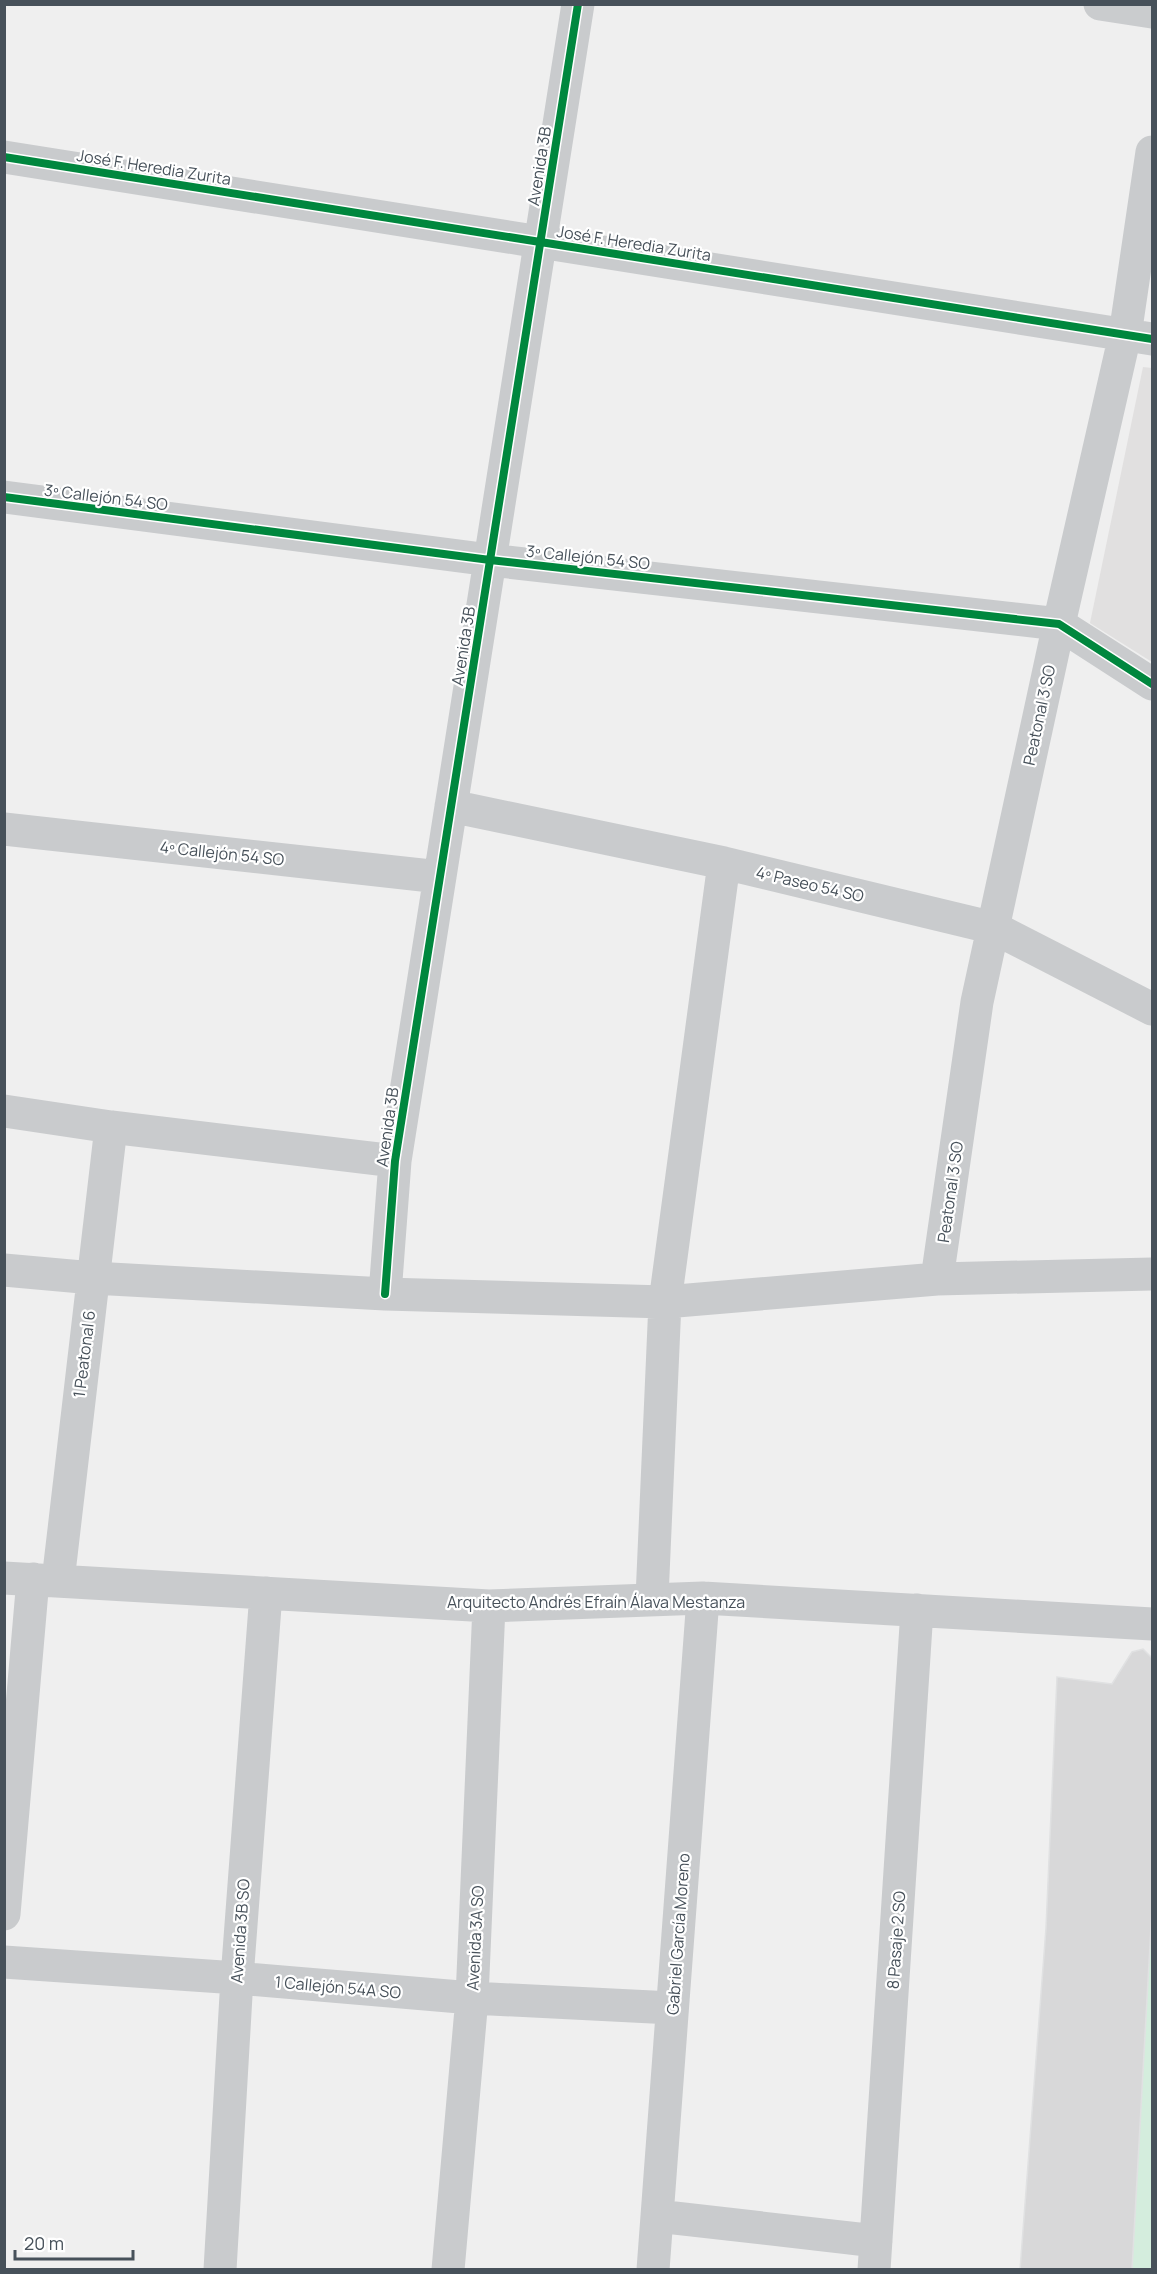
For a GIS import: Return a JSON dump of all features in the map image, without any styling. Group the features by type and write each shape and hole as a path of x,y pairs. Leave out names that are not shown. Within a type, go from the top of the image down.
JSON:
{"street":[{"name":"Avenida 3B","path":"385,1294 395,1161 578,4"},
{"path":"1100,4 1152,12"},
{"name":"Peatonal 3 SO","path":"937,1280 977,1002 1059,624 1139,337 1152,152"},
{"name":"José F. Heredia Zurita","path":"4,157 1139,337"},
{"name":"3º Callejón 54 SO","path":"4,497 490,560 1059,624 1152,684"},
{"name":"4º Paseo 54 SO","path":"451,806 724,863 994,928 1152,1009"},
{"name":"4º Callejón 54 SO","path":"4,829 440,877"},
{"path":"652,1598 665,1302 724,863"},
{"path":"4,1111 111,1127 395,1161"},
{"name":"1 Peatonal 6","path":"4,1914 32,1580 93,1278 111,1127"},
{"path":"4,1270 93,1278 385,1294 665,1302 937,1280 1152,1274"},
{"name":"Arquitecto Andrés Efraín Álava Mestanza","path":"32,1580 489,1606 652,1598 703,1598 1152,1624"},
{"name":"Avenida 3B SO","path":"220,2270 237,1978 266,1593"},
{"name":"Gabriel García Moreno","path":"653,2270 703,1598"},
{"name":"Avenida 3A SO","path":"448,2270 472,1998 489,1606"},
{"name":"8 Pasaje 2 SO","path":"875,2255 918,1610"},
{"name":"1 Callejón 54A SO","path":"4,1962 237,1978 472,1998 672,2008"},
{"path":"657,2216 875,2255"}],"shaded area":[{"path":"1143,367 1152,368 1152,662 1090,623"}],"green space":[{"path":"1152,1909 1152,2269 1132,2269"}],"building":[{"path":"1143,1649 1152,1658 1152,1909 1132,2270 1020,2270 1046,1928 1057,1677 1112,1684 1132,1652"}],"cycle path":[{"path":"385,1294 395,1161 578,4"},
{"path":"4,157 1152,339"},
{"path":"4,497 490,560 1059,624 1152,684"}]}
